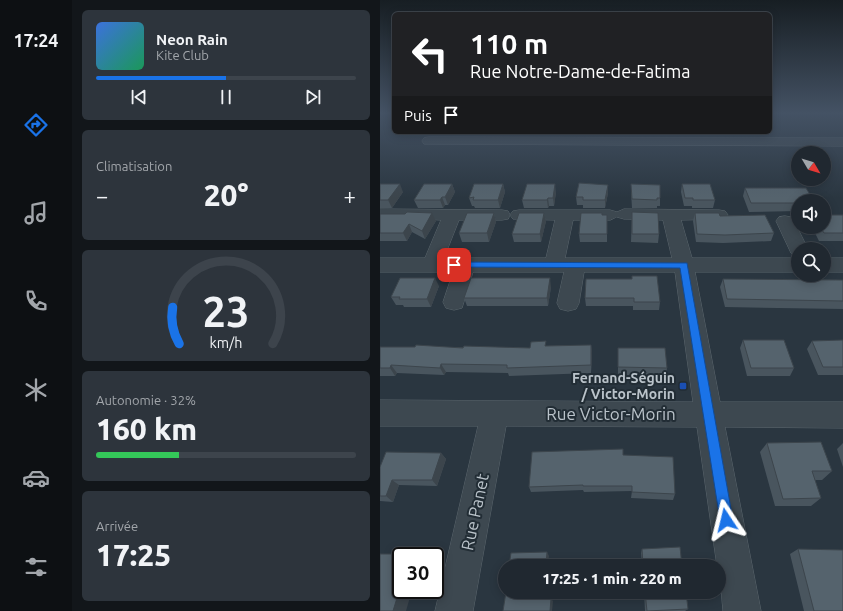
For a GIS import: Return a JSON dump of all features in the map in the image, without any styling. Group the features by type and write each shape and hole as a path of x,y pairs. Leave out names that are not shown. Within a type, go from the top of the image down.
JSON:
{"street":[{"path":"429,141 843,142"},
{"path":"394,214 719,215"},
{"path":"432,265 452,214"},
{"path":"554,265 565,215"},
{"path":"671,215 684,265 742,611"},
{"path":"785,221 795,242"},
{"path":"380,265 791,265"},
{"path":"454,302 465,265"},
{"path":"568,302 574,265"},
{"path":"831,265 843,265"},
{"name":"Rue Victor-Morin","path":"380,413 843,415"},
{"name":"Rue Panet","path":"454,611 495,414"}],"building":[{"path":"579,183 608,185 605,200 583,200 583,197 576,197"},
{"path":"380,184 400,184 388,200 380,200"},
{"path":"424,184 452,184 445,197 442,197 440,200 414,200"},
{"path":"474,184 503,184 498,200 473,200 474,197 469,198"},
{"path":"527,184 555,184 553,198 548,198 547,200 522,200"},
{"path":"631,184 660,185 660,198 657,198 657,200 632,199"},
{"path":"682,184 710,184 715,200 693,200 693,198 685,198"},
{"path":"745,188 806,188 810,194 791,194 791,203 751,203"},
{"path":"407,212 432,213 422,231 409,224 403,233 380,233 380,214 405,214"},
{"path":"632,212 658,213 659,234 632,234"},
{"path":"467,213 494,213 487,233 459,233"},
{"path":"519,213 544,213 540,234 512,234"},
{"path":"581,213 602,213 602,215 607,215 607,234 579,234"},
{"path":"695,213 719,213 720,216 765,215 774,233 725,235 697,234"},
{"path":"831,215 843,215 843,233 831,233"},
{"path":"632,276 657,276 660,302 634,302 634,298 585,298 586,279 632,279"},
{"path":"400,278 435,278 427,299 399,299 400,297 391,297"},
{"path":"471,278 550,278 547,298 464,298"},
{"path":"723,279 791,280 791,282 831,282 831,280 843,280 843,301 727,299"},
{"path":"743,340 784,340 794,368 751,368"},
{"path":"843,340 843,367 823,367 812,341"},
{"path":"546,341 545,346 591,345 591,365 507,368 507,365 441,364 440,368 391,365 390,368 380,368 380,347 415,347 416,345 463,348 464,346 530,348 531,342"},
{"path":"618,348 665,348 667,368 618,367"},
{"path":"821,442 832,471 812,471 821,498 783,499 767,443"},
{"path":"623,449 623,455 673,457 675,494 632,492 632,486 583,485 529,487 532,452"},
{"path":"386,452 441,453 432,480 392,480 386,496 380,496 380,467"},
{"path":"680,547 681,559 643,559 642,549"},
{"path":"798,549 843,550 843,611 814,611"},
{"path":"547,552 546,559 510,559 511,553"},
{"path":"380,554 392,554 392,599 397,599 393,611 380,611"},
{"path":"505,599 551,599 550,611 503,611"},
{"path":"646,599 687,599 688,609 647,611"}],"place":[{"name":"Fernand-Séguin / Victor-Morin","path":"683,386"}],"route":[{"path":"454,265 684,265 726,520"}]}
